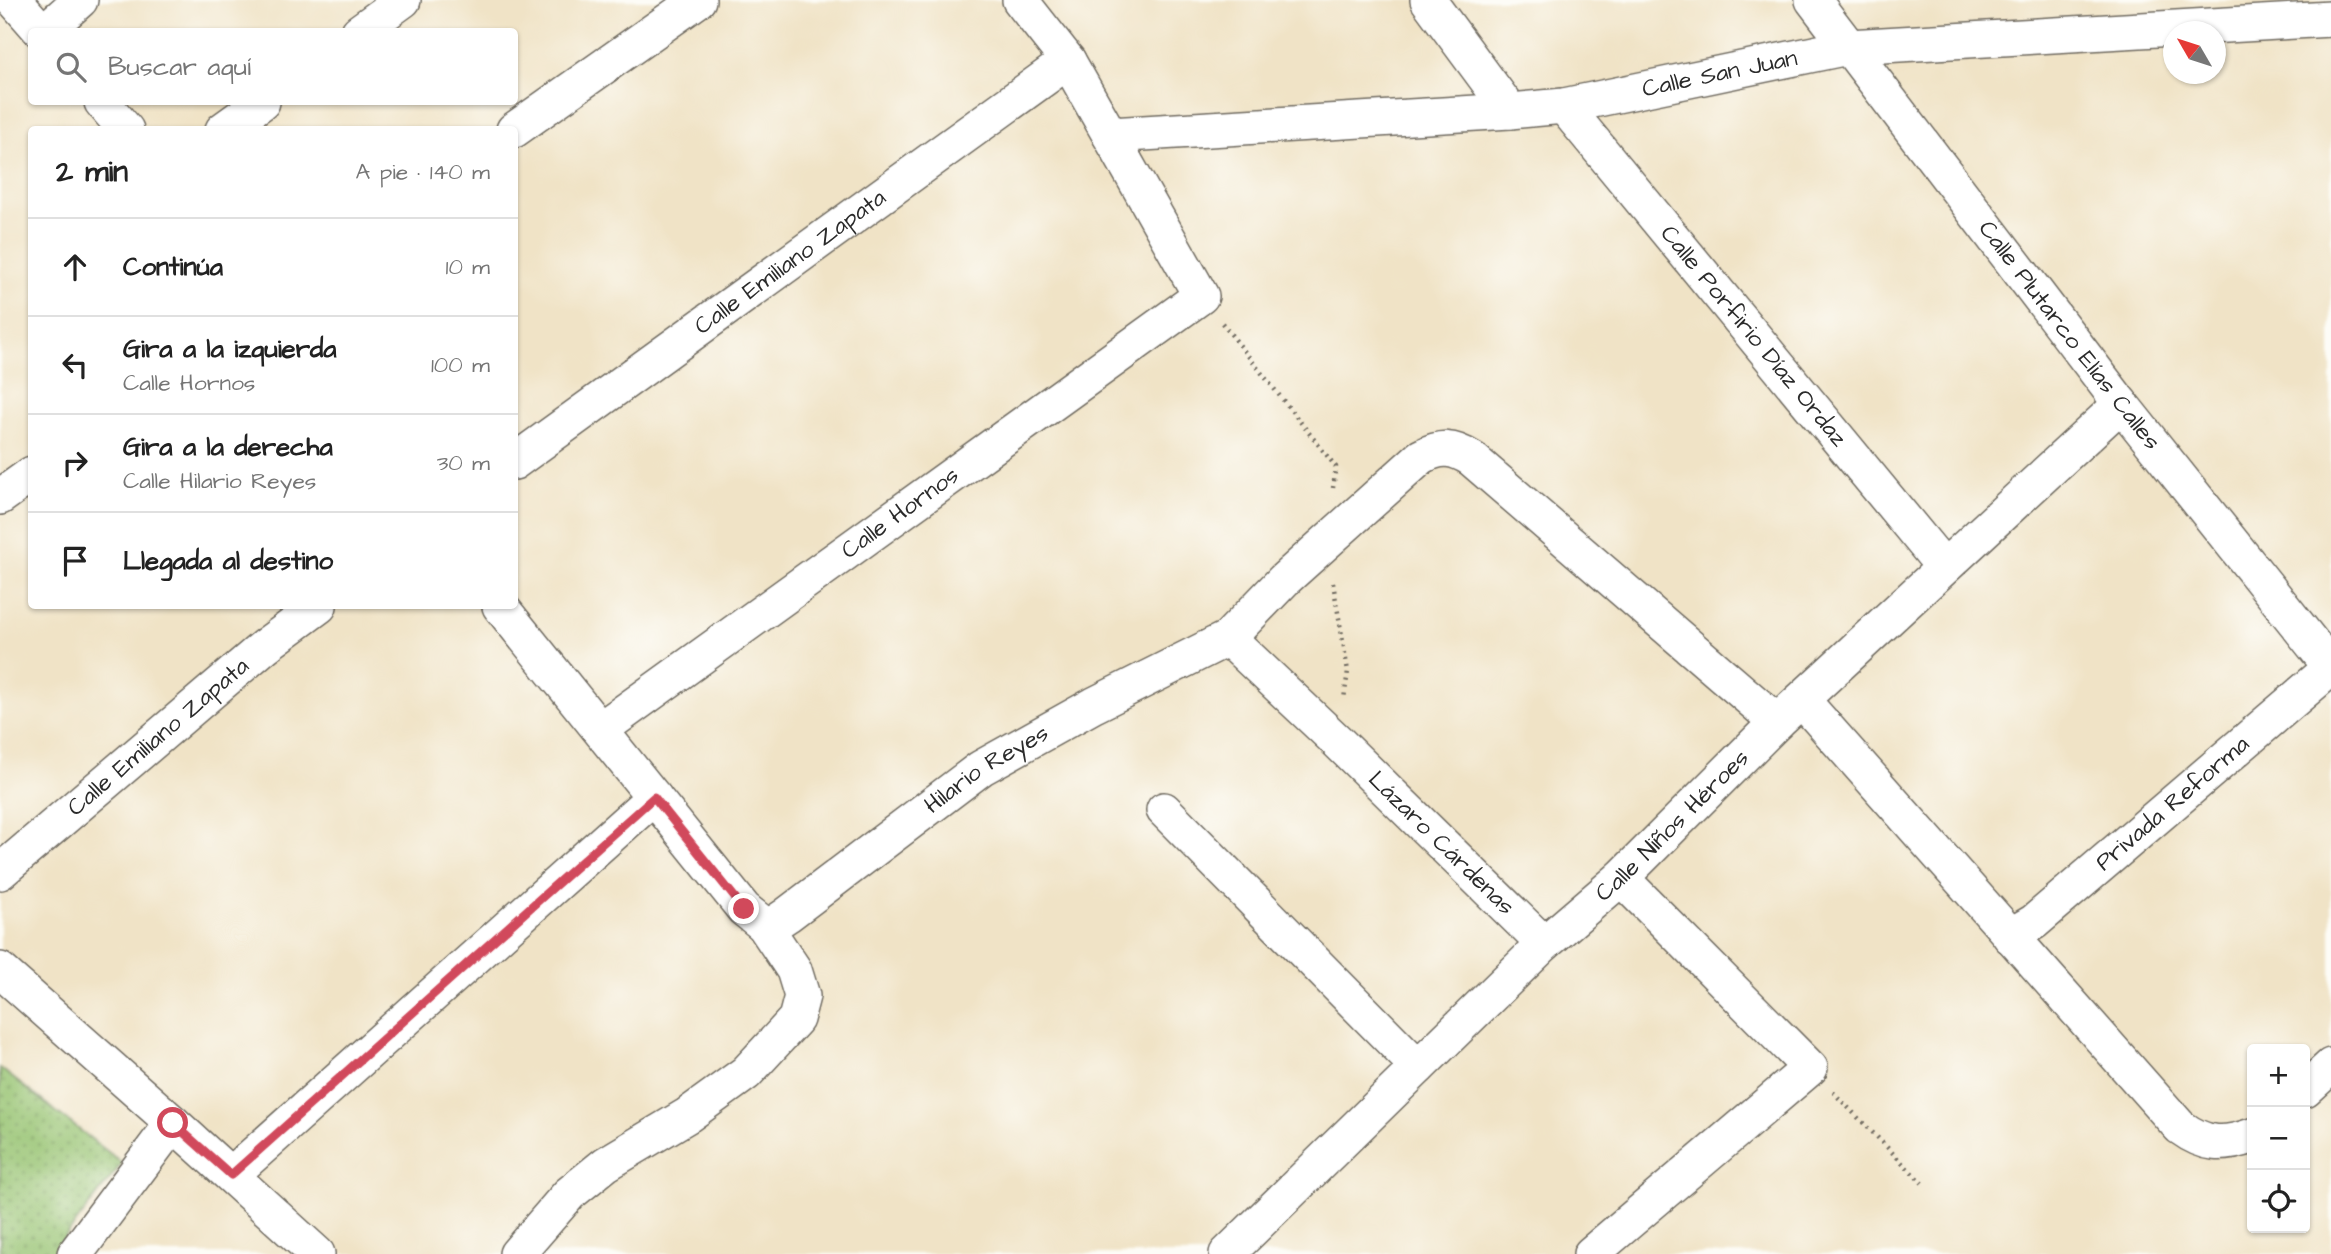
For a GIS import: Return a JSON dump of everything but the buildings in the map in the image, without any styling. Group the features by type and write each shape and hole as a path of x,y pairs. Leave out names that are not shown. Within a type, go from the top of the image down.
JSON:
{"street":[{"path":"14,0 39,28"},
{"path":"48,28 80,0"},
{"path":"364,28 403,0"},
{"path":"518,127 698,0"},
{"path":"1020,0 1068,61 1201,296"},
{"path":"1428,0 1510,111"},
{"name":"Calle Plutarco Elías Calles","path":"1813,0 2122,404 2331,667"},
{"name":"Calle San Juan","path":"1110,135 1564,106 1848,47 2331,19"},
{"name":"Calle Emiliano Zapata","path":"518,459 1068,61"},
{"path":"105,105 123,126"},
{"path":"229,126 258,105"},
{"name":"Calle Porfirio Díaz Ordaz","path":"1564,106 1943,566"},
{"name":"Calle Hornos","path":"601,729 1201,296"},
{"name":"Calle Niños Héroes","path":"1227,1254 1544,944 1621,878 1789,711 1943,566 2122,404"},
{"path":"1228,638 1266,597 1421,457 1446,447 1459,451 1789,711 2010,936 2180,1128 2196,1139 2215,1143 2235,1142 2247,1138"},
{"path":"0,497 28,477"},
{"name":"Calle Emiliano Zapata","path":"0,872 265,646 315,609"},
{"path":"502,609 744,909 764,925 794,970 802,996 796,1019 746,1073 688,1115 606,1164 569,1194 517,1254"},
{"name":"Lázaro Cárdenas","path":"1228,638 1544,944"},
{"name":"Hilario Reyes","path":"764,925 775,923 981,768 1094,705 1228,638"},
{"name":"Privada Reforma","path":"2010,936 2034,922 2331,667"},
{"path":"231,1175 654,797"},
{"path":"1164,810 1418,1067"},
{"path":"1591,1254 1810,1068 1621,878"},
{"path":"0,970 317,1254"},
{"path":"2310,1085 2331,1066"},
{"path":"75,1254 173,1123"}],"path":[{"path":"1201,296 1336,467 1326,544 1348,671 1337,741"},
{"path":"1810,1068 1922,1183"}],"green space":[{"path":"0,1068 122,1163 52,1254 0,1254"}],"route":[{"path":"173,1123 231,1175 654,797 744,909"}]}
